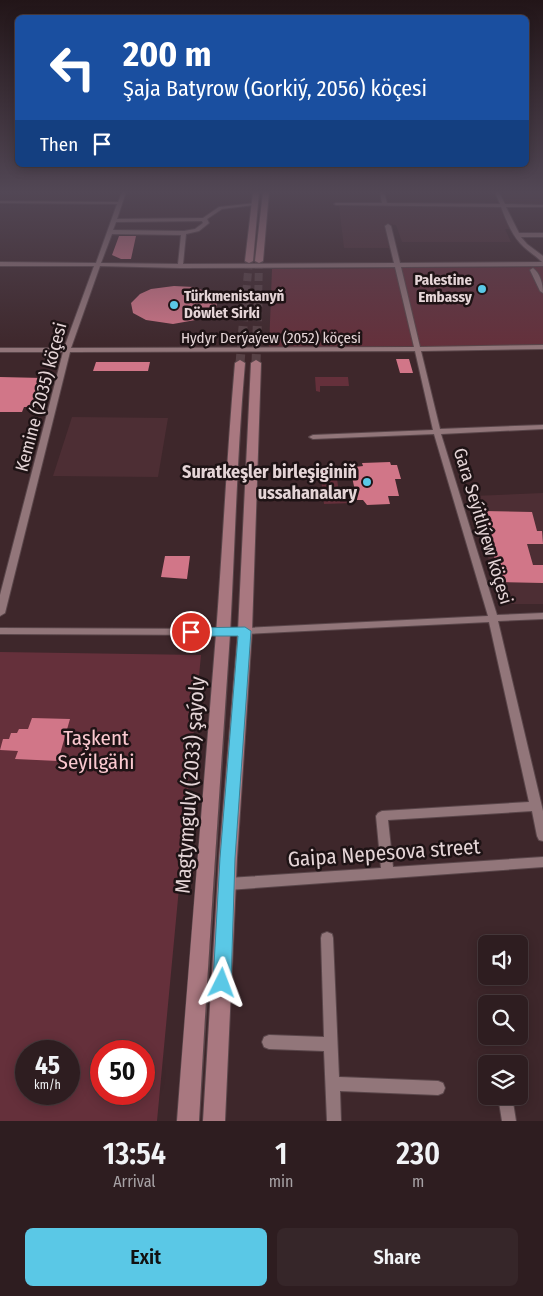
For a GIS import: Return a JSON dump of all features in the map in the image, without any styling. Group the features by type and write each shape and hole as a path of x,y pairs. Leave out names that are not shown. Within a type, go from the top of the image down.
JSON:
{"main road":[{"path":"249,261 250,244"},
{"path":"259,261 261,244"},
{"name":"Magtymguly (2033) şaýoly","path":"188,1121 205,859 223,632 232,454 240,363"},
{"path":"214,1121 228,858 245,631 256,363"}],"street":[{"name":"Kemine (2035) köçesi","path":"0,613 67,350 106,244"},
{"path":"180,266 183,244"},
{"name":"Gara Seýitliýew köçesi","path":"393,244 437,431 493,618 543,836"},
{"path":"0,264 398,266 543,262 538,253 524,244"},
{"path":"533,270 543,291"},
{"name":"Hydyr Derýaýew (2052) köçesi","path":"0,350 543,347"},
{"path":"313,437 543,427"},
{"path":"0,631 223,632 543,616"},
{"path":"387,871 382,816 535,806"},
{"name":"Gaipa Nepesova street","path":"228,884 387,871 543,862"},
{"path":"328,938 334,1121"},
{"path":"269,1042 331,1044"},
{"path":"333,1084 438,1088"},
{"path":"506,1105 509,1121"}],"shaded area":[{"path":"344,244 388,244 389,248 344,248"},
{"path":"72,417 168,418 158,477 53,476"},
{"path":"543,493 543,604 500,604 472,496"}],"green space":[{"path":"543,267 543,345 269,348 272,269"},
{"path":"315,377 348,377 349,386 320,386 320,392 316,391"},
{"path":"320,471 336,471 339,493 350,493 352,503 324,504"},
{"name":"Taşkent Seýilgähi","path":"0,652 201,655 157,1121 0,1121"}],"building":[{"path":"116,244 134,244 131,259 121,259 112,255"},
{"name":"Türkmenistanyň Döwlet Sirki","path":"174,286 194,287 210,293 216,298 217,308 211,314 201,319 173,324 146,320 133,313 131,303 140,294 151,289"},
{"path":"396,359 409,359 413,373 400,373"},
{"path":"96,362 150,362 148,371 93,371"},
{"path":"0,377 43,378 32,407 24,407 22,412 0,412"},
{"name":"Suratkeşler birleşiginiň ussahanalary","path":"390,462 391,465 397,465 401,479 395,479 399,496 388,496 390,504 367,505 363,500 357,500 352,477 358,476 355,467 363,466 362,463"},
{"path":"483,511 532,512 537,531 542,531 543,544 527,544 533,565 543,565 543,583 500,582 491,543 488,543"},
{"path":"165,556 190,556 187,579 161,577"},
{"path":"32,718 70,719 58,761 15,759 18,751 0,750 3,739 9,739 11,733 17,733 19,729 28,729"}],"tunnel":[{"path":"245,305 249,261"},
{"path":"258,305 259,261"},
{"path":"240,363 245,303"},
{"path":"256,363 258,303"}],"place":[{"name":"Palestine Embassy","path":"482,289"},
{"name":"Türkmenistanyň Döwlet Sirki","path":"174,305"},
{"name":"Suratkeşler birleşiginiň ussahanalary","path":"367,482"}],"route":[{"path":"191,632 245,631 228,858 222,983"}]}
